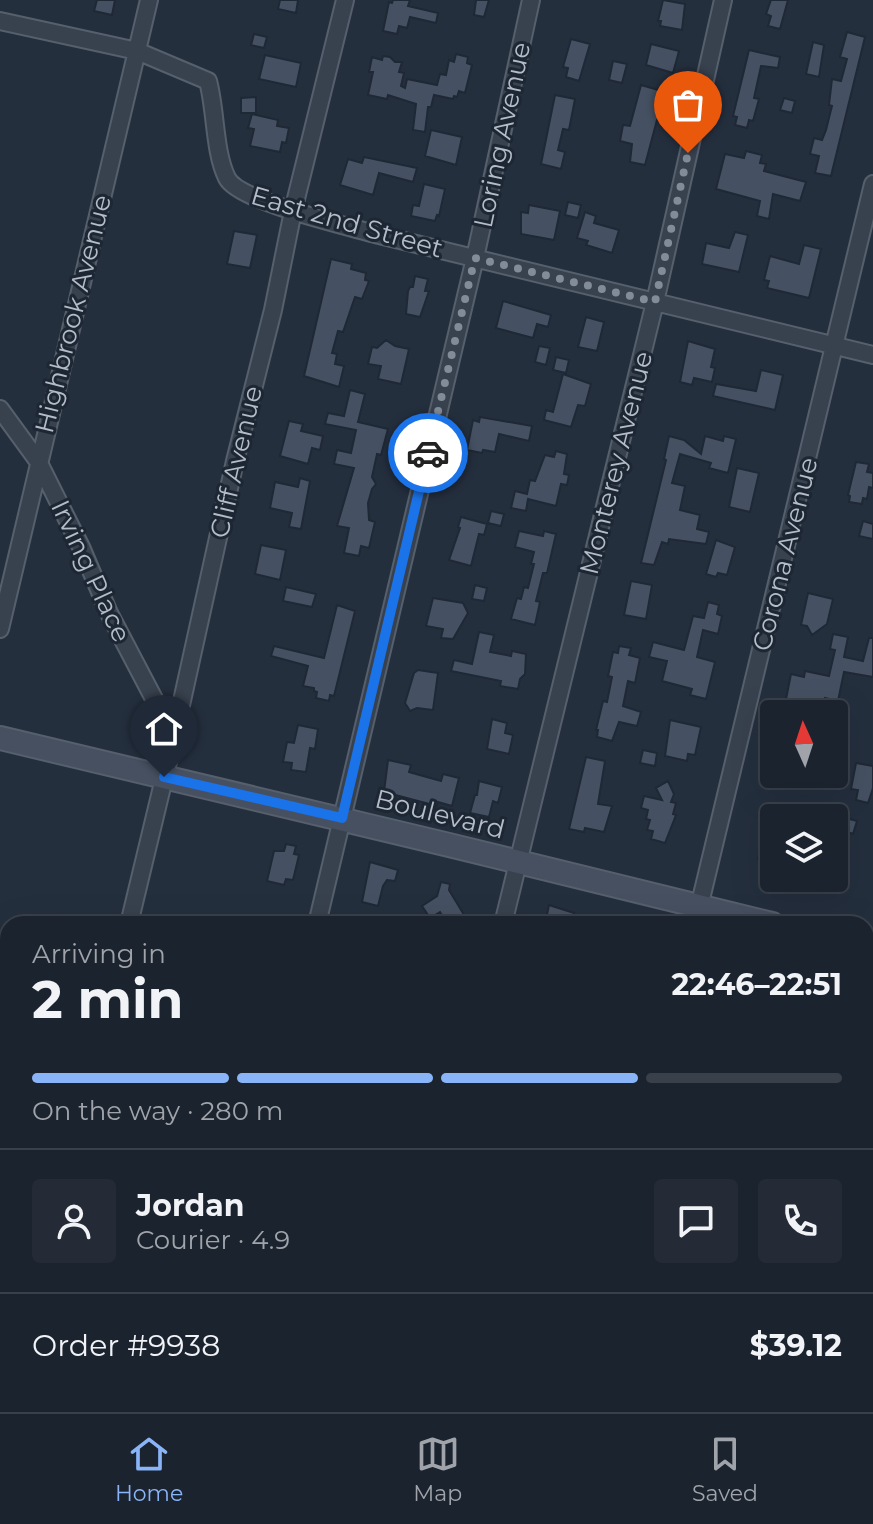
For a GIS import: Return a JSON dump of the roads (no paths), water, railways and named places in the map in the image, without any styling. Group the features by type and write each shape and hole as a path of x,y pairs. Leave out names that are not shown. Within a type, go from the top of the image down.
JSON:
{"street":[{"name":"Highbrook Avenue","path":"0,629 149,0"},
{"name":"Cliff Avenue","path":"131,916 235,461 273,310 293,211 345,0"},
{"name":"Loring Avenue","path":"319,916 475,258 531,0"},
{"name":"Monterey Avenue","path":"505,916 655,302 723,0"},
{"name":"East 2nd Street","path":"0,21 137,51 208,81 227,179 243,192 293,211 873,355"},
{"name":"Corona Avenue","path":"698,915 873,184"},
{"name":"Irving Place","path":"0,409 38,461 81,547 109,613 174,737"},
{"name":"Boulevard","path":"0,738 342,818 698,915"}]}
